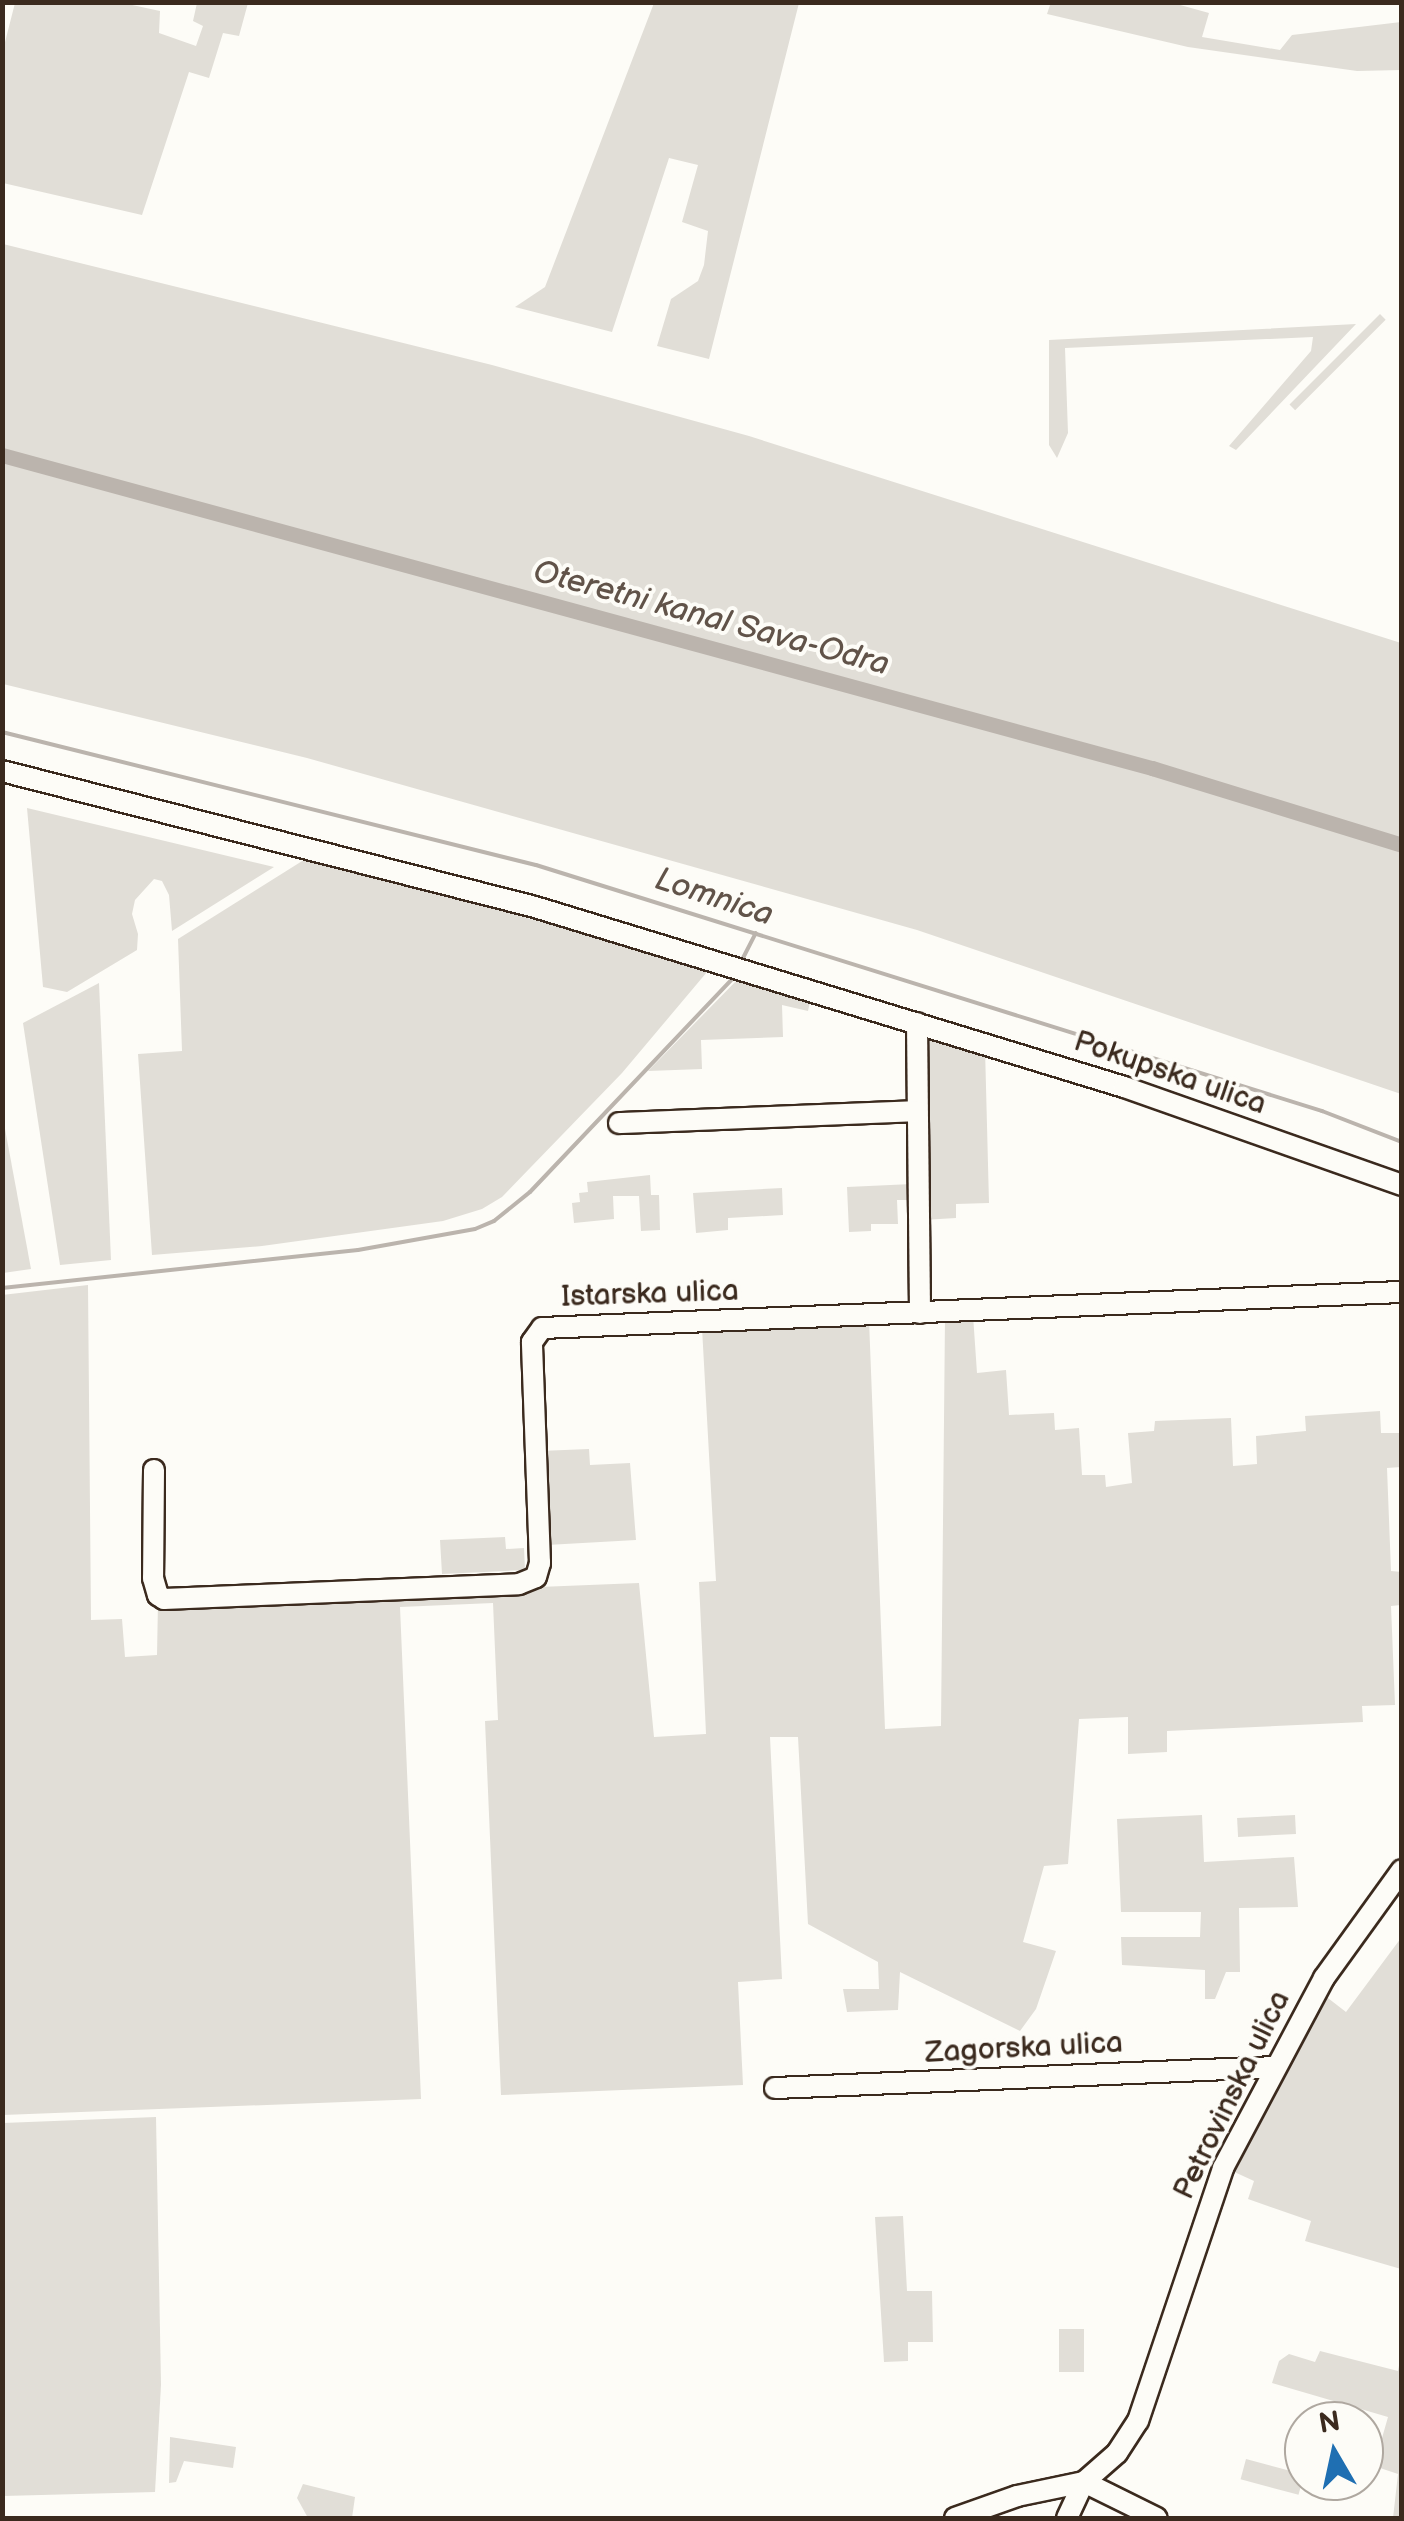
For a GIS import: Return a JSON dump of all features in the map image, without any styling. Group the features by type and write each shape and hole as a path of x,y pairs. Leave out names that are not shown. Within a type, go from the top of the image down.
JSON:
{"street":[{"name":"Pokupska ulica","path":"2,771 536,907 1124,1087 1402,1185"},
{"path":"916,1022 920,1313"},
{"path":"619,1123 916,1110"},
{"name":"Istarska ulica","path":"154,1470 153,1578 158,1596 164,1599 530,1582 540,1563 541,1542 534,1448 534,1333 551,1327 1402,1292"},
{"name":"Petrovinska ulica","path":"1068,2518 1084,2482 1117,2453 1138,2421 1209,2200 1276,2067 1324,1978 1402,1870"},
{"name":"Zagorska ulica","path":"774,2088 1276,2067"},
{"path":"955,2518 1017,2496 1084,2482 1156,2518"}],"shaded area":[{"path":"1051,2 1173,3 1209,13 1202,37 1280,50 1292,35 1401,22 1401,70 1357,71 1188,47 1047,14"},
{"path":"15,3 123,3 160,11 159,33 196,46 203,26 193,21 197,3 248,3 239,36 223,33 209,78 189,72 142,215 3,183 3,50"},
{"path":"654,3 799,3 709,359 657,346 671,299 698,281 704,265 708,231 682,222 698,165 669,158 612,332 515,307 545,287"},
{"path":"3,244 492,365 749,436 1401,643 1401,1094 917,930 307,758 3,684"},
{"path":"1380,314 1386,320 1295,410 1289,405"},
{"path":"1356,324 1236,450 1229,446 1311,351 1313,337 1065,348 1068,433 1057,458 1049,445 1049,340"},
{"path":"27,808 274,867 172,931 169,895 162,881 154,879 135,900 132,914 138,934 137,950 67,992 43,987"},
{"path":"307,858 707,967 707,972 622,1073 502,1197 482,1209 443,1221 262,1246 152,1255 138,1054 182,1051 178,939"},
{"path":"741,976 811,997 808,1011 782,1005 783,1037 701,1040 702,1069 648,1071"},
{"path":"99,983 111,1260 60,1265 23,1023"},
{"path":"927,1036 985,1048 989,1203 956,1204 956,1218 923,1220"},
{"path":"3,1118 31,1269 2,1273"},
{"path":"650,1175 651,1195 659,1195 660,1230 641,1231 639,1196 613,1196 614,1219 574,1223 572,1203 580,1202 579,1193 588,1192 587,1182"},
{"path":"912,1184 912,1200 897,1200 898,1224 871,1224 871,1231 849,1232 847,1187"},
{"path":"782,1188 783,1215 728,1218 728,1230 696,1233 693,1193"},
{"path":"88,1285 91,1620 122,1619 125,1657 157,1655 158,1602 639,1583 654,1737 706,1734 699,1582 716,1581 702,1328 869,1320 885,1729 941,1726 945,1317 973,1315 977,1373 1006,1370 1009,1415 1054,1413 1055,1430 1079,1428 1082,1475 1105,1475 1106,1487 1132,1483 1128,1433 1154,1431 1155,1421 1231,1418 1233,1466 1257,1464 1256,1436 1306,1431 1305,1416 1380,1411 1381,1433 1401,1433 1401,1467 1387,1468 1391,1571 1402,1572 1401,1605 1391,1606 1395,1705 1362,1706 1363,1722 1167,1731 1167,1752 1128,1754 1128,1717 1079,1719 1068,1864 1044,1866 1023,1942 1056,1951 1036,2009 1020,2031 900,1972 898,2010 847,2012 843,1989 879,1989 878,1962 808,1924 798,1737 770,1737 782,1979 738,1982 743,2085 501,2095 485,1721 498,1720 493,1603 400,1607 421,2099 3,2115 2,1295"},
{"path":"589,1449 590,1465 630,1463 636,1540 547,1545 540,1451"},
{"path":"505,1537 506,1549 524,1548 525,1570 442,1574 440,1540"},
{"path":"1202,1815 1204,1862 1294,1857 1298,1907 1239,1908 1240,1972 1226,1972 1215,1999 1205,1999 1205,1970 1122,1965 1121,1937 1200,1937 1201,1912 1121,1912 1117,1819"},
{"path":"1295,1815 1296,1834 1238,1837 1237,1818"},
{"path":"1401,1938 1401,2269 1305,2241 1311,2221 1248,2199 1254,2181 1230,2170 1324,1995 1346,2012"},
{"path":"156,2117 161,2385 155,2492 3,2496 3,2123"},
{"path":"903,2216 907,2291 932,2291 933,2342 908,2342 908,2361 884,2362 875,2217"},
{"path":"1059,2329 1084,2329 1084,2372 1059,2372"},
{"path":"1320,2351 1398,2371 1401,2355 1401,2518 1393,2518 1398,2474 1384,2469 1388,2417 1384,2416 1384,2401 1333,2401 1272,2383 1279,2361 1289,2354 1315,2362"},
{"path":"170,2437 236,2447 233,2468 184,2461 176,2482 169,2483"},
{"path":"1246,2459 1284,2469 1284,2491 1241,2479"},
{"path":"303,2484 355,2497 352,2518 308,2518 297,2498"}],"waterway":[{"name":"Oteretni kanal Sava-Odra","path":"2,455 1152,768 1402,845"},
{"name":"Lomnica","path":"2,732 536,865 1322,1111 1402,1142"},
{"path":"743,958 756,933"},
{"path":"2,1288 358,1250 475,1229 494,1221 530,1192 734,977"}]}
